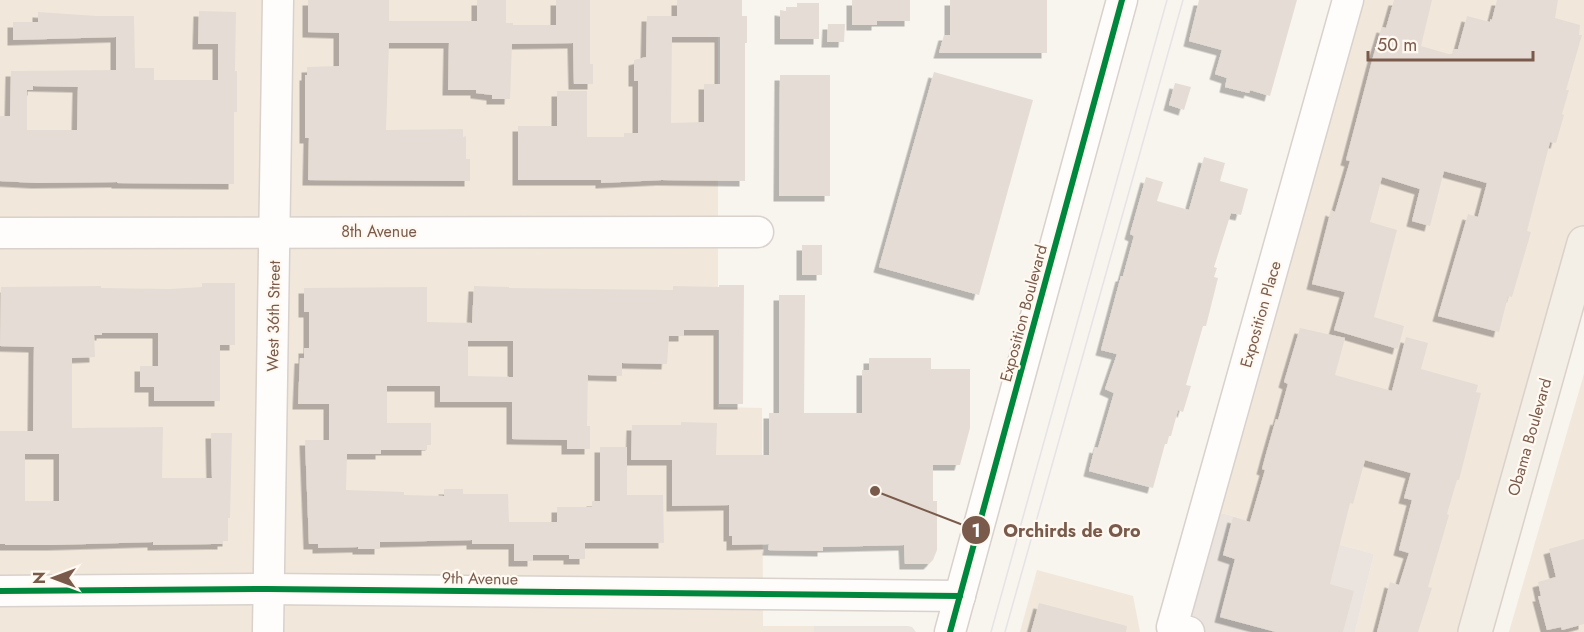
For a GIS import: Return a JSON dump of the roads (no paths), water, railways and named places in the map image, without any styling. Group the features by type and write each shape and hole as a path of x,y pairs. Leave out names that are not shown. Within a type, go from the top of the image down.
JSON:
{"main road":[{"name":"Obama Boulevard","path":"1475,632 1584,243"}],"street":[{"name":"West 36th Street","path":"268,632 278,0"},
{"name":"Exposition Boulevard","path":"950,632 1122,0"},
{"name":"Exposition Place","path":"1181,630 1348,0"},
{"name":"8th Avenue","path":"0,233 758,232"},
{"name":"9th Avenue","path":"0,591 268,590 960,596"}],"tram line":[{"path":"991,632 1167,0"},
{"path":"1005,632 1183,0"}],"place":[{"name":"Orchirds de Oro","path":"875,491"}]}
